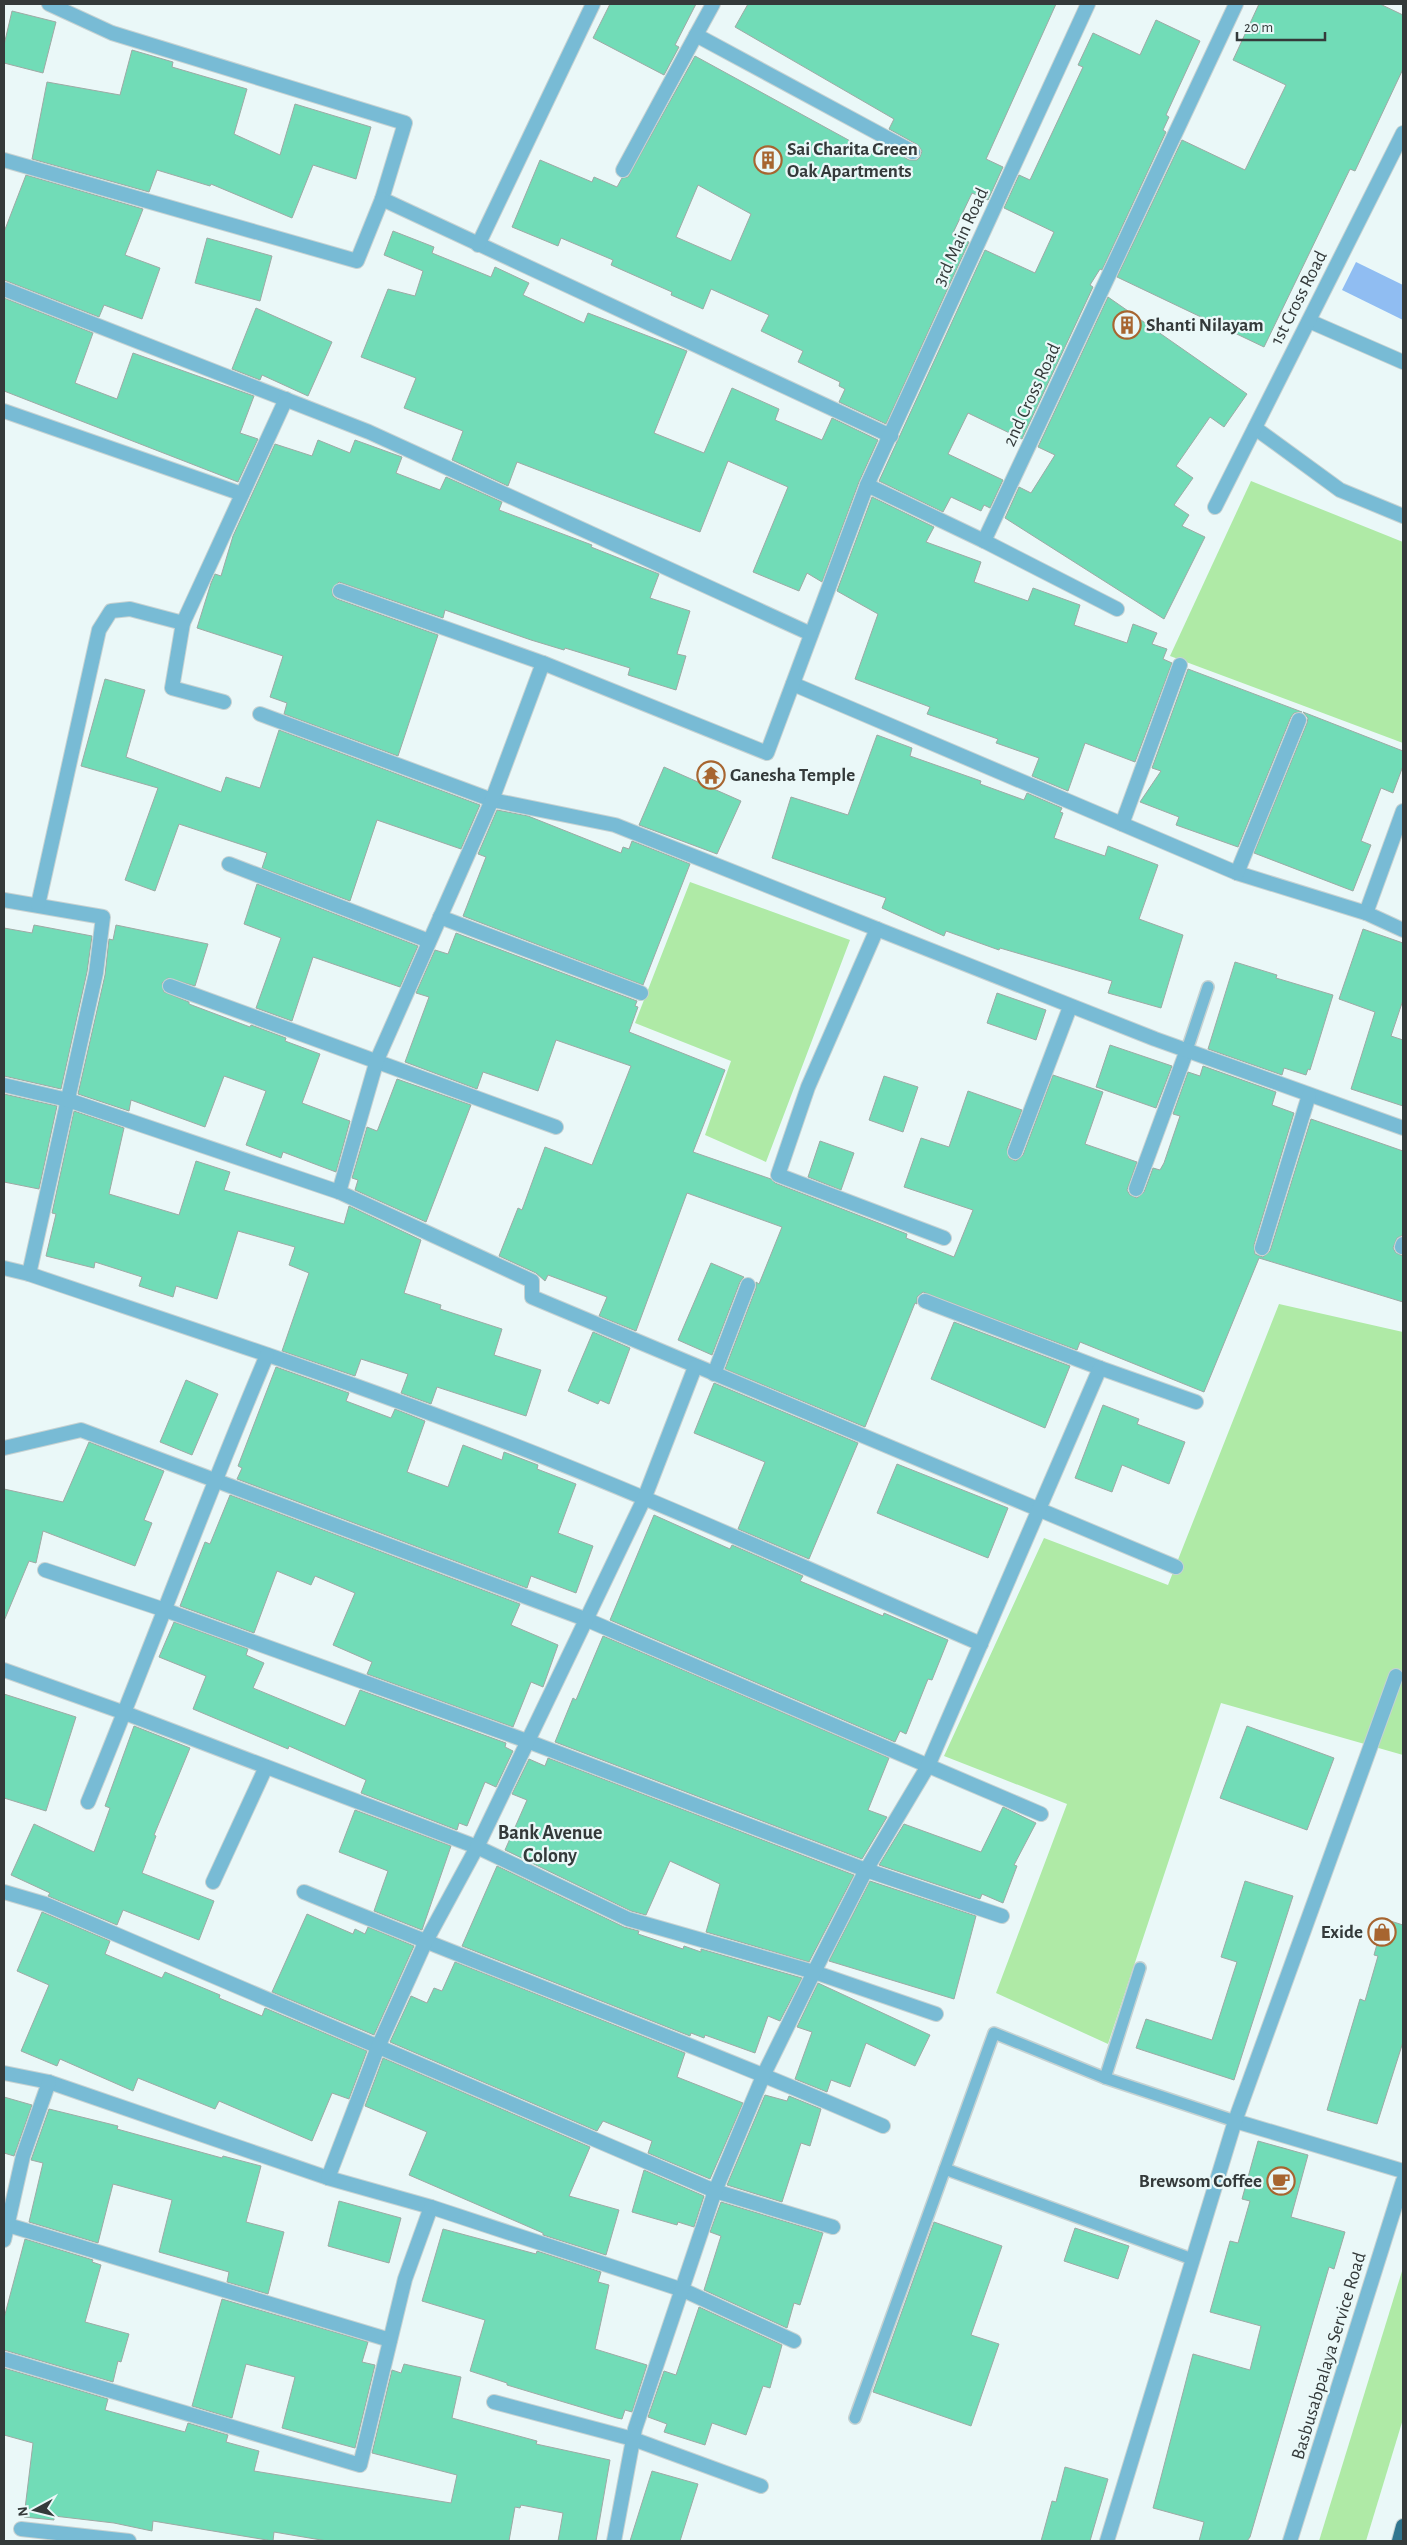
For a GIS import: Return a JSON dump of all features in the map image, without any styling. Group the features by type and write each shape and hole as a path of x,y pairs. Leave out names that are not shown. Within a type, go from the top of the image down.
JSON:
{"highway":[{"path":"1399,2541 1403,2526"}],"street":[{"path":"4,160 357,261 382,199 405,123 112,33 49,4"},
{"path":"478,245 592,4"},
{"path":"623,170 713,4"},
{"name":"3rd Main Road","path":"867,485 1088,4"},
{"name":"2nd Cross Road","path":"984,541 1236,4"},
{"path":"696,35 913,152"},
{"name":"1st Cross Road","path":"1215,507 1403,133"},
{"path":"382,199 891,436"},
{"path":"4,289 369,432 811,634"},
{"path":"1309,321 1403,362"},
{"path":"224,702 172,688 183,624 286,399"},
{"path":"4,411 242,494"},
{"path":"1255,428 1340,490 1403,516"},
{"path":"340,591 543,663 767,753 867,485 984,541 1117,609"},
{"path":"38,905 99,630 110,611 130,609 183,624"},
{"path":"339,1192 377,1060 492,800 543,663"},
{"path":"1122,824 1180,665"},
{"path":"793,684 1237,873 1366,913 1403,930"},
{"path":"260,714 492,800 615,825 1070,1007 1403,1128"},
{"path":"1237,873 1299,720"},
{"path":"1366,913 1403,811"},
{"path":"229,864 429,941"},
{"path":"4,900 103,917 96,973 29,1274"},
{"path":"440,916 641,993"},
{"path":"876,930 808,1087 778,1175 944,1238"},
{"path":"170,986 377,1060 556,1127"},
{"path":"1015,1152 1070,1007"},
{"path":"1136,1189 1187,1050"},
{"path":"4,1085 68,1100 339,1192 532,1281 532,1297 695,1367 1176,1567"},
{"path":"1262,1248 1309,1095"},
{"path":"4,1268 29,1274 267,1355 452,1421 644,1499 981,1644"},
{"path":"714,1374 748,1285"},
{"path":"925,1301 1100,1368 1196,1402"},
{"path":"88,1802 125,1713 214,1479 267,1355"},
{"path":"328,2178 378,2047 425,1943 477,1847 644,1499 695,1367"},
{"path":"614,2541 633,2440 715,2192 764,2074 814,1972 866,1870 928,1766 1100,1368"},
{"path":"4,1448 81,1430 585,1619 1041,1814"},
{"path":"45,1570 165,1610 527,1741 866,1870 1002,1916"},
{"path":"4,1670 125,1713 477,1847 628,1919 814,1972 936,2014"},
{"path":"1107,2541 1235,2122 1396,1676"},
{"path":"213,1882 266,1766"},
{"path":"4,1892 45,1904 715,2192 833,2227"},
{"path":"304,1892 425,1943 764,2074 883,2126"},
{"path":"4,2073 49,2082 328,2178 431,2207 683,2290 794,2341"},
{"path":"4,2240 23,2156 49,2082"},
{"path":"1235,2122 1403,2171"},
{"name":"Basbusabpalaya Service Road","path":"1290,2541 1403,2181"},
{"path":"4,2359 360,2465 405,2279 431,2207"},
{"path":"8,2225 390,2340"},
{"path":"494,2402 633,2440 761,2486"},
{"path":"21,2529 129,2541"}],"lane":[{"path":"1187,1050 1208,987"},
{"path":"1106,2078 1140,1968"},
{"path":"855,2418 994,2033 1106,2078 1235,2122"},
{"path":"945,2168 1192,2259"}],"green space":[{"path":"1251,481 1403,542 1403,743 1170,656"},
{"path":"690,882 850,940 766,1162 705,1135 731,1061 635,1023"},
{"path":"1279,1304 1403,1332 1403,1755 1221,1703 1108,2044 996,1993 1067,1804 944,1756 1044,1538 1168,1585"},
{"path":"1403,2268 1403,2419 1366,2541 1319,2541"}],"water":[{"path":"1356,262 1403,285 1403,320 1342,290"}],"building":[{"path":"610,4 696,4 675,45 679,47 664,75 593,38"},
{"path":"748,4 1056,4 986,159 1003,167 988,200 972,193 952,235 969,242 886,424 839,402 845,389 839,386 840,382 798,362 803,351 761,331 769,315 711,289 703,309 671,295 672,292 611,265 613,260 561,238 558,246 512,227 540,160 592,182 594,177 617,187 622,178 628,177 695,56 874,154 880,144 909,160 917,160 920,157 922,151 918,145 889,129 894,119 735,27","holes":["698,185 751,214 731,261 676,237"]},
{"path":"1259,4 1380,4 1403,15 1403,69 1355,171 1350,169 1264,347 1117,277 1182,140 1245,170 1286,85 1233,60"},
{"path":"12,11 56,22 43,73 4,63 4,45"},
{"path":"1156,20 1200,41 1166,115 1169,117 1163,130 1166,132 1102,270 1100,269 1090,285 1093,287 1022,439 968,413 948,454 1003,480 990,508 984,505 981,511 951,497 943,512 879,481 985,250 1035,273 1054,232 1004,208 1019,175 1030,180 1083,67 1078,65 1093,33 1140,55"},
{"path":"132,50 173,62 172,67 247,89 234,134 280,155 295,104 371,127 356,179 313,165 292,218 211,184 210,186 157,170 149,192 32,159 47,82 120,95"},
{"path":"26,175 143,209 125,255 160,268 142,319 104,305 99,317 4,280 4,232"},
{"path":"393,231 434,247 432,253 491,277 495,267 529,283 523,295 584,323 588,313 687,351 654,433 704,453 732,388 779,409 775,420 822,440 832,418 878,440 859,482 822,582 807,573 799,591 753,572 788,487 728,461 700,532 517,462 508,486 452,460 463,431 404,408 416,378 361,357 388,289 415,296 423,271 384,255"},
{"path":"207,238 272,256 260,301 195,283"},
{"path":"1108,297 1247,394 1224,427 1210,417 1176,466 1193,478 1174,505 1189,515 1182,526 1205,537 1164,619 1005,518 1019,487 1031,493 1055,455 1038,447"},
{"path":"4,298 93,333 75,383 117,399 133,353 254,396 240,433 258,439 238,482 4,391"},
{"path":"256,308 332,342 308,396 262,375 260,380 232,369"},
{"path":"318,440 350,453 355,440 402,457 396,473 440,490 446,477 502,502 499,510 592,545 591,547 659,574 650,598 690,611 677,654 686,656 676,690 628,675 630,668 565,648 564,650 531,640 445,610 443,618 339,582 332,589 333,596 337,599 438,635 398,756 284,714 287,703 270,697 283,656 197,628 211,583 215,574 221,576 233,536 275,444 312,456"},
{"path":"872,497 934,527 926,542 981,562 974,582 1028,601 1033,588 1080,605 1074,625 1127,643 1133,624 1157,633 1152,644 1167,649 1163,659 1172,663 1135,762 1085,743 1068,791 1032,776 1039,758 996,743 998,739 927,714 930,707 855,679 878,614 837,591"},
{"path":"1188,669 1302,712 1294,713 1291,717 1238,847 1176,825 1179,817 1140,802 1161,771 1152,768"},
{"path":"105,679 145,690 126,757 221,792 226,777 260,788 279,730 480,805 461,849 377,820 350,901 262,868 267,853 179,824 155,891 125,880 158,788 81,766"},
{"path":"1303,712 1403,751 1403,766 1393,793 1381,788 1361,841 1371,845 1353,891 1254,853 1307,723 1308,718"},
{"path":"877,735 912,748 910,756 981,781 980,784 1024,800 1027,793 1062,808 1060,812 1063,813 1054,838 1105,856 1108,846 1158,865 1139,919 1183,935 1161,1008 1108,993 1112,981 1000,948 999,950 946,931 944,936 882,908 886,898 772,858 791,797 848,815"},
{"path":"664,767 741,801 717,854 639,825"},
{"path":"497,810 528,816 621,853 623,847 629,849 632,841 690,864 643,985 463,916 486,857 478,854"},
{"path":"257,884 418,946 400,987 313,957 292,1021 256,1008 281,938 244,924"},
{"path":"34,925 92,936 87,972 61,1089 4,1076 4,928 32,933"},
{"path":"116,925 208,944 195,986 168,978 162,983 164,992 189,1002 189,1004 250,1027 251,1025 286,1038 285,1041 320,1054 302,1103 350,1121 336,1172 283,1152 281,1158 246,1145 266,1091 224,1076 205,1127 131,1100 129,1111 78,1094 105,975 109,939 113,940"},
{"path":"1363,929 1403,943 1403,1000 1391,1036 1403,1040 1403,1106 1351,1089 1375,1012 1339,999"},
{"path":"456,933 637,1001 635,1006 638,1007 629,1032 725,1070 693,1152 771,1179 775,1183 907,1234 906,1238 954,1257 973,1210 904,1187 921,1138 949,1147 968,1091 1022,1110 1007,1149 1009,1158 1016,1161 1023,1155 1053,1075 1103,1092 1085,1144 1137,1162 1127,1190 1130,1195 1137,1198 1144,1192 1153,1168 1160,1170 1164,1163 1180,1116 1173,1114 1188,1072 1200,1076 1203,1066 1276,1092 1272,1105 1294,1113 1254,1245 1255,1254 1263,1257 1270,1251 1311,1119 1403,1151 1403,1235 1397,1238 1393,1248 1396,1253 1403,1256 1403,1302 1259,1258 1204,1392 1080,1342 1077,1350 923,1292 917,1297 917,1304 915,1303 865,1427 725,1369 756,1288 756,1282 759,1284 782,1227 687,1193 636,1331 599,1316 607,1297 548,1275 545,1281 536,1273 499,1256 518,1208 522,1210 545,1147 592,1165 631,1066 556,1040 538,1091 483,1072 477,1089 405,1062 429,997 416,993 435,950 448,954"},
{"path":"1235,962 1277,975 1276,978 1333,995 1310,1070 1308,1069 1306,1075 1284,1068 1282,1075 1208,1049"},
{"path":"997,993 1046,1010 1036,1040 987,1023"},
{"path":"1110,1045 1172,1066 1156,1108 1096,1087"},
{"path":"884,1076 918,1087 903,1132 869,1120"},
{"path":"397,1079 471,1105 426,1222 355,1190 358,1180 352,1178 367,1127 377,1131"},
{"path":"4,1094 57,1106 39,1189 4,1182"},
{"path":"74,1111 124,1128 109,1194 179,1215 196,1161 230,1172 224,1190 344,1224 349,1206 421,1240 404,1293 441,1305 440,1309 502,1329 494,1355 541,1370 526,1416 437,1387 431,1404 401,1393 408,1374 361,1359 355,1376 282,1351 309,1273 289,1265 295,1247 238,1231 217,1299 176,1286 173,1297 139,1286 142,1277 95,1262 94,1268 46,1256 56,1214 52,1213"},
{"path":"820,1141 854,1153 841,1190 808,1177"},
{"path":"711,1263 744,1277 740,1282 712,1355 678,1340"},
{"path":"954,1322 1070,1366 1045,1428 931,1379"},
{"path":"593,1332 630,1348 609,1404 600,1400 598,1404 568,1391"},
{"path":"276,1367 349,1393 346,1401 391,1418 395,1409 425,1421 407,1472 448,1487 463,1445 502,1460 504,1452 538,1465 537,1469 576,1484 558,1533 593,1546 576,1593 531,1576 527,1588 237,1479 242,1468 238,1466"},
{"path":"186,1380 218,1394 192,1455 160,1442"},
{"path":"714,1383 858,1443 809,1559 738,1529 765,1462 694,1433"},
{"path":"1103,1405 1139,1419 1137,1424 1185,1442 1169,1484 1122,1465 1112,1492 1075,1478"},
{"path":"89,1442 164,1471 144,1520 152,1523 135,1566 43,1531 36,1563 29,1561 4,1621 4,1489 63,1502"},
{"path":"897,1464 1008,1508 988,1558 877,1513"},
{"path":"230,1495 520,1604 511,1625 558,1645 543,1687 531,1682 513,1727 367,1674 372,1662 333,1645 355,1593 315,1576 311,1585 277,1571 254,1633 180,1606 205,1542 210,1544"},
{"path":"654,1515 730,1549 732,1545 803,1576 800,1581 883,1616 884,1613 948,1640 932,1680 928,1679 906,1734 900,1731 895,1742 610,1620"},
{"path":"174,1622 248,1649 246,1655 264,1663 253,1688 345,1726 360,1690 506,1743 505,1747 513,1751 496,1787 485,1782 467,1826 459,1823 457,1830 361,1793 366,1780 289,1746 288,1749 193,1709 206,1676 159,1657"},
{"path":"603,1636 889,1758 868,1810 887,1817 862,1859 555,1742 573,1698 576,1700"},
{"path":"4,1694 76,1717 46,1811 4,1798"},
{"path":"134,1726 190,1748 154,1835 156,1836 142,1873 214,1901 199,1940 123,1910 117,1925 48,1896 50,1893 11,1875 34,1824 94,1852 110,1808 105,1806"},
{"path":"1247,1726 1334,1758 1307,1830 1220,1798"},
{"path":"548,1758 854,1875 809,1962 706,1932 720,1884 670,1861 646,1915 631,1911 505,1850 527,1800 512,1794 529,1759 545,1766"},
{"path":"1003,1807 1036,1823 1014,1865 1017,1866 1003,1903 982,1894 980,1899 879,1865 904,1824 981,1852"},
{"path":"355,1810 451,1846 422,1930 374,1911 388,1871 339,1852"},
{"path":"497,1866 624,1927 639,1931 638,1934 683,1949 684,1946 701,1952 701,1949 802,1978 780,2021 768,2016 755,2053 705,2035 704,2038 691,2033 690,2036 462,1946"},
{"path":"870,1881 976,1916 954,1999 829,1961"},
{"path":"1245,1881 1293,1896 1234,2080 1136,2048 1146,2019 1212,2040 1237,1962 1221,1957"},
{"path":"42,1912 110,1941 105,1954 162,1978 165,1972 220,1995 219,1998 262,2016 265,2008 367,2051 349,2099 332,2093 312,2141 219,2101 215,2109 138,2078 133,2091 60,2059 57,2066 21,2051 49,1985 17,1971"},
{"path":"307,1914 353,1934 355,1929 365,1934 368,1927 414,1946 374,2035 272,1992"},
{"path":"1384,1919 1403,1925 1403,2042 1377,2124 1327,2110 1360,1999 1365,2001 1378,1956 1374,1955"},
{"path":"455,1962 685,2053 677,2077 743,2103 710,2179 648,2153 652,2141 603,2121 597,2131 390,2042 411,1996 427,2003 434,1988 442,1991"},
{"path":"818,1983 930,2035 915,2066 866,2043 850,2087 831,2080 827,2092 795,2079 812,2032 797,2027"},
{"path":"383,2058 590,2147 569,2196 619,2210 606,2255 543,2235 543,2233 409,2175 427,2132 365,2106"},
{"path":"765,2095 787,2101 789,2096 821,2109 810,2146 801,2143 782,2202 727,2185"},
{"path":"4,2097 32,2105 14,2156 4,2153"},
{"path":"49,2109 118,2126 117,2129 222,2158 223,2156 261,2166 246,2222 284,2232 268,2294 227,2282 229,2272 159,2252 172,2200 113,2184 98,2243 29,2222 43,2163 31,2160"},
{"path":"1258,2141 1308,2155 1291,2217 1345,2232 1334,2269 1329,2267 1250,2537 1247,2541 1199,2541 1204,2522 1153,2508 1193,2354 1250,2370 1261,2326 1210,2312 1230,2241 1238,2243 1250,2201 1242,2199"},
{"path":"644,2170 704,2196 694,2227 678,2222 677,2225 632,2212"},
{"path":"339,2201 401,2218 389,2263 328,2246"},
{"path":"721,2202 823,2233 800,2305 794,2303 787,2328 704,2290 721,2236 710,2232"},
{"path":"934,2222 1002,2246 971,2335 999,2344 971,2426 873,2392"},
{"path":"1075,2228 1129,2246 1118,2279 1064,2261"},
{"path":"443,2229 536,2254 537,2251 601,2272 598,2282 609,2285 595,2349 647,2365 632,2412 625,2410 622,2419 617,2418 507,2385 507,2383 470,2371 485,2320 422,2301"},
{"path":"25,2239 93,2260 92,2262 101,2265 85,2322 129,2334 121,2362 118,2361 113,2382 4,2350 4,2318"},
{"path":"222,2299 368,2342 362,2362 375,2365 355,2448 282,2428 295,2377 246,2364 232,2418 192,2406"},
{"path":"699,2307 782,2345 770,2388 763,2386 746,2435 712,2423 705,2445 664,2432 667,2424 648,2417 664,2371 676,2375"},
{"path":"404,2364 461,2377 452,2418 537,2441 536,2444 610,2460 596,2541 558,2541 563,2513 521,2505 520,2508 515,2507 509,2541 327,2541 274,2532 273,2541 153,2521 152,2531 114,2523 54,2516 54,2520 24,2517 33,2443 4,2435 4,2368 108,2399 105,2410 185,2432 188,2423 228,2435 226,2442 259,2451 254,2471 451,2503 457,2475 372,2453 392,2370 401,2373"},
{"path":"1065,2467 1108,2479 1090,2541 1041,2541 1052,2501 1056,2502"},
{"path":"652,2471 698,2484 680,2541 630,2541"}],"place":[{"name":"Sai Charita Green Oak Apartments","path":"768,160"},
{"name":"Shanti Nilayam","path":"1127,325"},
{"name":"Ganesha Temple","path":"711,775"},
{"name":"Exide","path":"1382,1932"},
{"name":"Brewsom Coffee","path":"1281,2181"}],"district":[{"name":"Bank Avenue Colony","path":"550,1844"}]}
